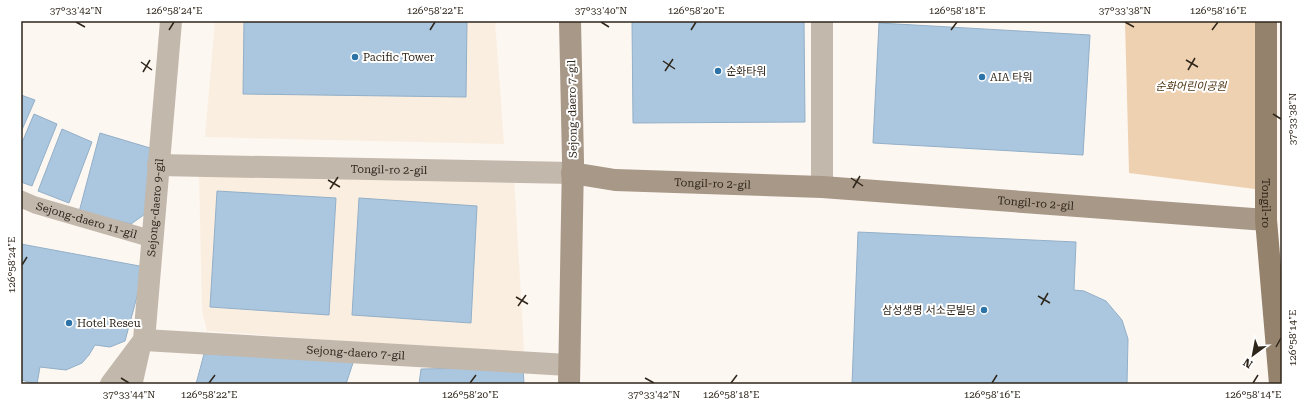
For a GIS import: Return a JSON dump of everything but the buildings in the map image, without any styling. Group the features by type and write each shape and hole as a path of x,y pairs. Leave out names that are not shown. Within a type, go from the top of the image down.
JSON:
{"main road":[{"name":"Tongil-ro","path":"1266,21 1266,220 1280,384"}],"street":[{"name":"Sejong-daero 9-gil","path":"144,340 171,21"},
{"name":"Sejong-daero 7-gil","path":"144,340 568,374 572,173 570,21"},
{"path":"822,21 822,187"},
{"name":"Tongil-ro 2-gil","path":"158,164 572,173 615,180 822,187 1266,220"},
{"path":"111,384 144,340"}],"lane":[{"name":"Sejong-daero 11-gil","path":"21,199 35,205 152,239"},
{"path":"134,384 144,340"}],"shaded area":[{"path":"215,21 495,21 504,144 205,137"},
{"path":"199,173 514,176 524,354 207,331 202,311"}],"green space":[{"name":"순화어린이공원","path":"1125,21 1256,21 1255,189 1129,173"}],"place":[{"name":"Pacific Tower","path":"355,57"},
{"name":"순화타워","path":"718,71"},
{"name":"AIA 타워","path":"982,77"},
{"name":"삼성생명 서소문빌딩","path":"984,310"},
{"name":"Hotel Reseu","path":"69,323"}]}
